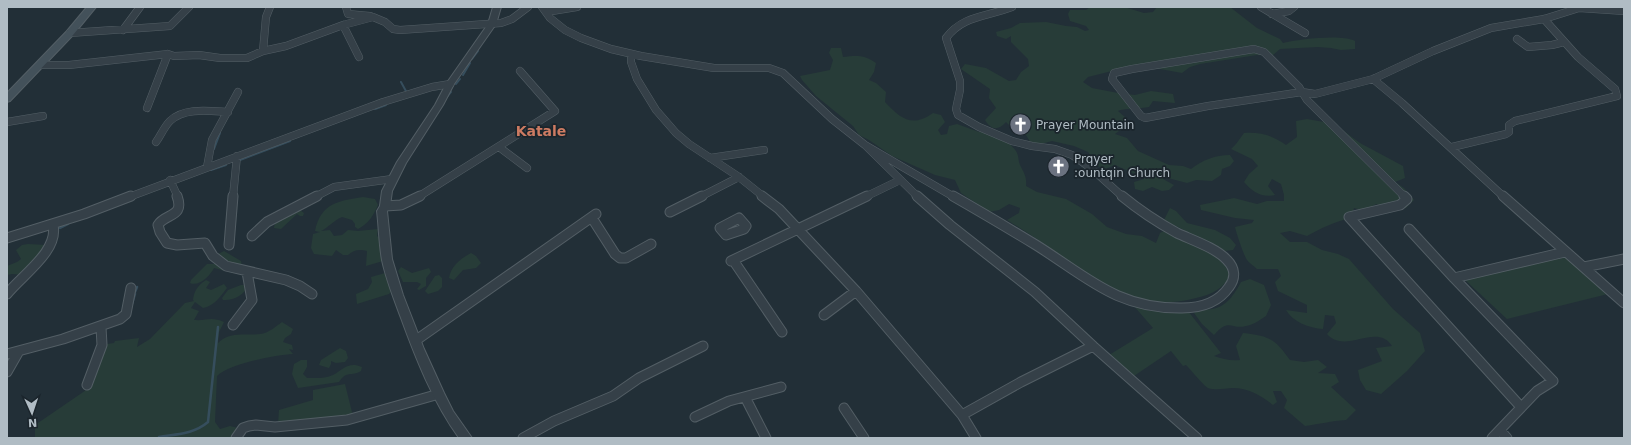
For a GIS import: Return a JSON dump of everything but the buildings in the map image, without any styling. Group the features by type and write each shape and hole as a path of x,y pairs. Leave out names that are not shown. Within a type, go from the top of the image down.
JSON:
{"main road":[{"path":"7,99 70,33 92,7"}],"street":[{"path":"123,30 140,7"},
{"path":"70,33 170,26 189,7"},
{"path":"263,51 266,17 270,7"},
{"path":"346,7 348,14 373,17 385,22 393,29 400,30 507,22 528,7"},
{"path":"466,438 449,415 439,394 398,295 386,259 382,211 385,206 387,191 392,179 439,105 450,84 492,24 497,7"},
{"path":"544,10 577,7"},
{"path":"865,145 1032,242 1105,292 1128,302 1151,308 1175,309 1201,305 1218,299 1235,277 1234,270 1229,262 1221,255 1145,214 1091,167 1077,158 1054,149 1022,144 967,122 959,117 955,110 959,92 959,79 946,38 951,30 960,22 1012,7"},
{"path":"1261,7 1305,33"},
{"path":"1272,14 1289,11 1294,7"},
{"path":"1521,407 1349,216 1400,205 1407,199 1307,100 1302,92 1299,87 1264,52 1254,49 1132,69 1114,73 1112,76 1141,116 1145,118 1208,106 1302,92 1315,94 1331,91 1373,80 1397,67 1480,32 1502,26 1544,19 1578,8 1624,11"},
{"path":"544,10 558,25 581,38 611,49 631,54 714,68 774,69 792,80 832,119 865,145 900,180 950,225 1035,292 1093,346 1197,438"},
{"path":"40,64 69,65 168,54 174,56 198,55 247,58 263,51 286,46 343,25 373,17"},
{"path":"1452,147 1506,134 1509,132 1509,125 1515,121 1618,96 1615,89 1578,57 1544,19"},
{"path":"343,25 359,56"},
{"path":"1517,39 1528,47 1552,45 1564,42"},
{"path":"147,108 168,54"},
{"path":"631,54 631,62 637,79 656,110 676,133 689,144 739,177 779,209 798,228 856,291 962,416 976,438"},
{"path":"385,206 401,205 413,200 555,111 520,71"},
{"path":"1373,80 1402,103 1452,147 1565,252 1624,303"},
{"path":"7,238 53,225 170,180 383,102 432,87 450,84"},
{"path":"207,167 212,140 238,92"},
{"path":"156,142 171,120 181,114 197,111 228,112"},
{"path":"7,122 43,116"},
{"path":"499,147 528,168"},
{"path":"710,158 764,150"},
{"path":"229,245 237,156"},
{"path":"670,212 739,177"},
{"path":"252,236 267,222 334,187 392,179"},
{"path":"170,180 180,203 178,210 169,217 160,221 158,225 160,232 167,243 186,245 198,242 205,243 213,256 226,266 286,280 312,294"},
{"path":"782,332 732,260 900,180"},
{"path":"416,341 594,216 616,254 620,258 626,258 651,244"},
{"path":"7,294 13,285 43,255 50,245 54,236 53,225"},
{"path":"1409,229 1454,278 1553,380 1521,407 1492,438"},
{"path":"1454,278 1565,252"},
{"path":"1584,267 1624,259"},
{"path":"233,325 252,300 247,272"},
{"path":"7,354 116,322 126,314 131,288"},
{"path":"824,315 856,291"},
{"path":"87,385 102,345 101,327"},
{"path":"523,438 554,422 613,396 639,378 703,346"},
{"path":"962,416 1021,382 1093,346"},
{"path":"7,372 19,351"},
{"path":"695,417 729,401 781,387"},
{"path":"236,438 243,428 249,426 256,425 275,427 347,420 439,394"},
{"path":"745,397 766,438"},
{"path":"844,408 864,438"},
{"path":"1500,430 1507,438"}],"green space":[{"path":"1090,7 1124,7 1144,13 1153,12 1157,7 1230,7 1257,28 1280,39 1283,43 1309,39 1341,38 1355,41 1355,49 1341,50 1318,47 1280,49 1273,55 1257,55 1200,64 1190,67 1182,73 1149,67 1128,67 1088,77 1083,82 1092,88 1135,95 1151,91 1173,94 1175,103 1153,101 1149,107 1124,109 1118,111 1126,118 1130,127 1115,134 1127,138 1138,151 1169,165 1183,166 1191,169 1200,163 1219,156 1230,155 1234,161 1230,166 1222,169 1221,175 1212,181 1196,180 1187,183 1164,177 1163,179 1174,185 1169,190 1162,191 1152,187 1143,191 1135,189 1134,182 1144,179 1143,174 1137,175 1115,165 1105,169 1098,166 1088,152 1074,146 1052,141 1041,144 1031,143 1024,132 1012,128 1006,122 997,128 990,126 985,120 996,108 989,98 990,89 961,69 965,64 986,68 1009,81 1016,80 1021,72 1029,66 1028,59 1011,42 1011,36 1006,39 997,36 996,32 1011,28 1020,23 1046,22 1077,27 1085,31 1089,30 1086,26 1070,21 1068,14 1070,10 1086,10"},
{"path":"831,48 841,48 843,57 861,56 876,63 874,72 869,80 876,83 886,92 885,102 896,113 907,120 919,120 926,118 933,113 941,115 945,122 938,130 941,135 947,134 949,126 957,124 979,132 991,130 1009,144 1018,154 1019,164 1026,178 1026,186 1037,192 1066,199 1092,214 1107,227 1126,234 1142,236 1156,243 1160,233 1164,231 1188,240 1224,261 1230,277 1222,286 1209,294 1192,299 1170,302 1150,301 1131,297 1113,290 1079,269 1036,238 1007,220 1019,213 1020,208 1009,204 999,210 989,212 961,193 955,180 935,175 892,156 859,135 853,126 816,96 800,76 830,70 833,60 829,53"},
{"path":"1307,119 1324,122 1341,129 1360,143 1403,166 1405,178 1395,182 1404,188 1414,200 1406,208 1388,209 1376,204 1365,211 1354,208 1352,218 1334,223 1307,236 1290,231 1280,233 1290,242 1307,242 1322,250 1338,254 1349,259 1393,309 1420,333 1425,351 1407,371 1381,394 1366,390 1360,380 1358,370 1382,361 1376,348 1392,346 1386,339 1370,337 1352,341 1334,340 1327,334 1336,323 1334,316 1325,315 1323,329 1307,326 1297,321 1286,310 1307,313 1307,305 1278,291 1275,282 1281,276 1278,269 1257,269 1248,261 1244,254 1235,227 1252,223 1254,220 1235,218 1201,210 1200,205 1234,198 1257,204 1267,201 1284,201 1281,184 1272,179 1268,186 1275,195 1261,195 1247,186 1244,182 1249,174 1258,166 1252,159 1231,149 1244,133 1266,135 1286,145 1297,137 1296,121"},
{"path":"363,197 375,199 378,205 368,222 358,229 355,227 352,220 342,217 321,231 330,230 334,236 342,235 348,230 358,231 378,229 377,236 383,241 383,261 366,266 367,251 361,250 356,250 348,255 343,255 336,250 332,256 314,254 311,248 313,234 320,232 315,231 322,214 326,209 338,202"},
{"path":"297,208 304,213 303,216 297,214 281,229 274,228 277,221"},
{"path":"1170,208 1176,211 1187,223 1215,230 1230,238 1236,245 1233,250 1225,251 1164,220"},
{"path":"22,245 46,245 24,275 7,275 7,266 21,259 16,250"},
{"path":"224,251 241,261 242,266 226,271 214,268 207,277 200,282 193,284 190,283 191,280 207,264 214,264 218,254"},
{"path":"471,253 476,256 481,263 476,268 463,270 454,280 449,278 457,263"},
{"path":"1566,256 1608,294 1507,319 1464,279"},
{"path":"401,267 412,273 429,268 431,272 426,278 426,286 419,290 417,289 421,284 417,282 403,282 398,271"},
{"path":"385,273 393,289 389,294 357,304 356,294 368,289 372,282 371,277"},
{"path":"439,275 442,278 442,287 438,291 428,294 425,291 435,276"},
{"path":"1250,279 1264,285 1271,305 1266,316 1256,322 1241,327 1227,325 1214,335 1202,324 1194,313 1201,310 1217,308 1222,305 1233,295 1241,282"},
{"path":"206,280 210,282 206,288 211,290 224,284 227,288 216,301 207,307 203,308 195,302 191,308 199,311 194,320 212,319 224,322 219,332 218,343 233,335 263,333 272,330 282,322 293,329 291,334 285,338 283,342 292,345 293,350 289,349 293,354 264,358 242,364 217,376 215,422 220,429 230,426 238,428 230,438 35,438 35,425 92,386 107,344 114,343 115,341 139,338 137,347 150,339 185,303 194,301 195,291"},
{"path":"241,285 248,285 244,292 238,297 223,300 222,298 228,290"},
{"path":"1133,305 1150,311 1188,311 1221,353 1214,356 1220,358 1240,360 1236,346 1243,333 1266,337 1276,343 1290,360 1304,362 1318,360 1327,367 1318,373 1335,374 1339,382 1331,387 1356,410 1346,420 1305,426 1284,408 1287,400 1281,391 1273,391 1277,402 1273,405 1244,389 1208,388 1186,365 1183,366 1171,351 1131,378 1109,355 1153,328"},
{"path":"340,348 346,351 348,358 345,362 336,363 331,361 329,368 319,365 321,360"},
{"path":"301,360 307,360 307,367 303,374 307,378 327,377 350,365 362,367 361,371 358,373 344,376 339,382 298,388 292,374 294,364"},
{"path":"345,384 353,416 278,425 279,410 313,400 313,390"}],"waterway":[{"path":"472,59 478,51"},
{"path":"463,75 470,63"},
{"path":"456,84 460,79"},
{"path":"401,82 407,93"},
{"path":"447,97 451,92"},
{"path":"375,109 386,105"},
{"path":"214,149 220,133"},
{"path":"240,160 290,141"},
{"path":"211,170 226,165"},
{"path":"60,228 68,224"},
{"path":"135,292 137,287"},
{"path":"132,304 135,294"},
{"path":"159,437 191,431 208,422 218,327"}],"place":[{"name":"Prayer Mountain","path":"1021,125"},
{"name":"Prqyer :ountqin Church","path":"1059,166"}],"district":[{"name":"Katale","path":"541,131"}]}
